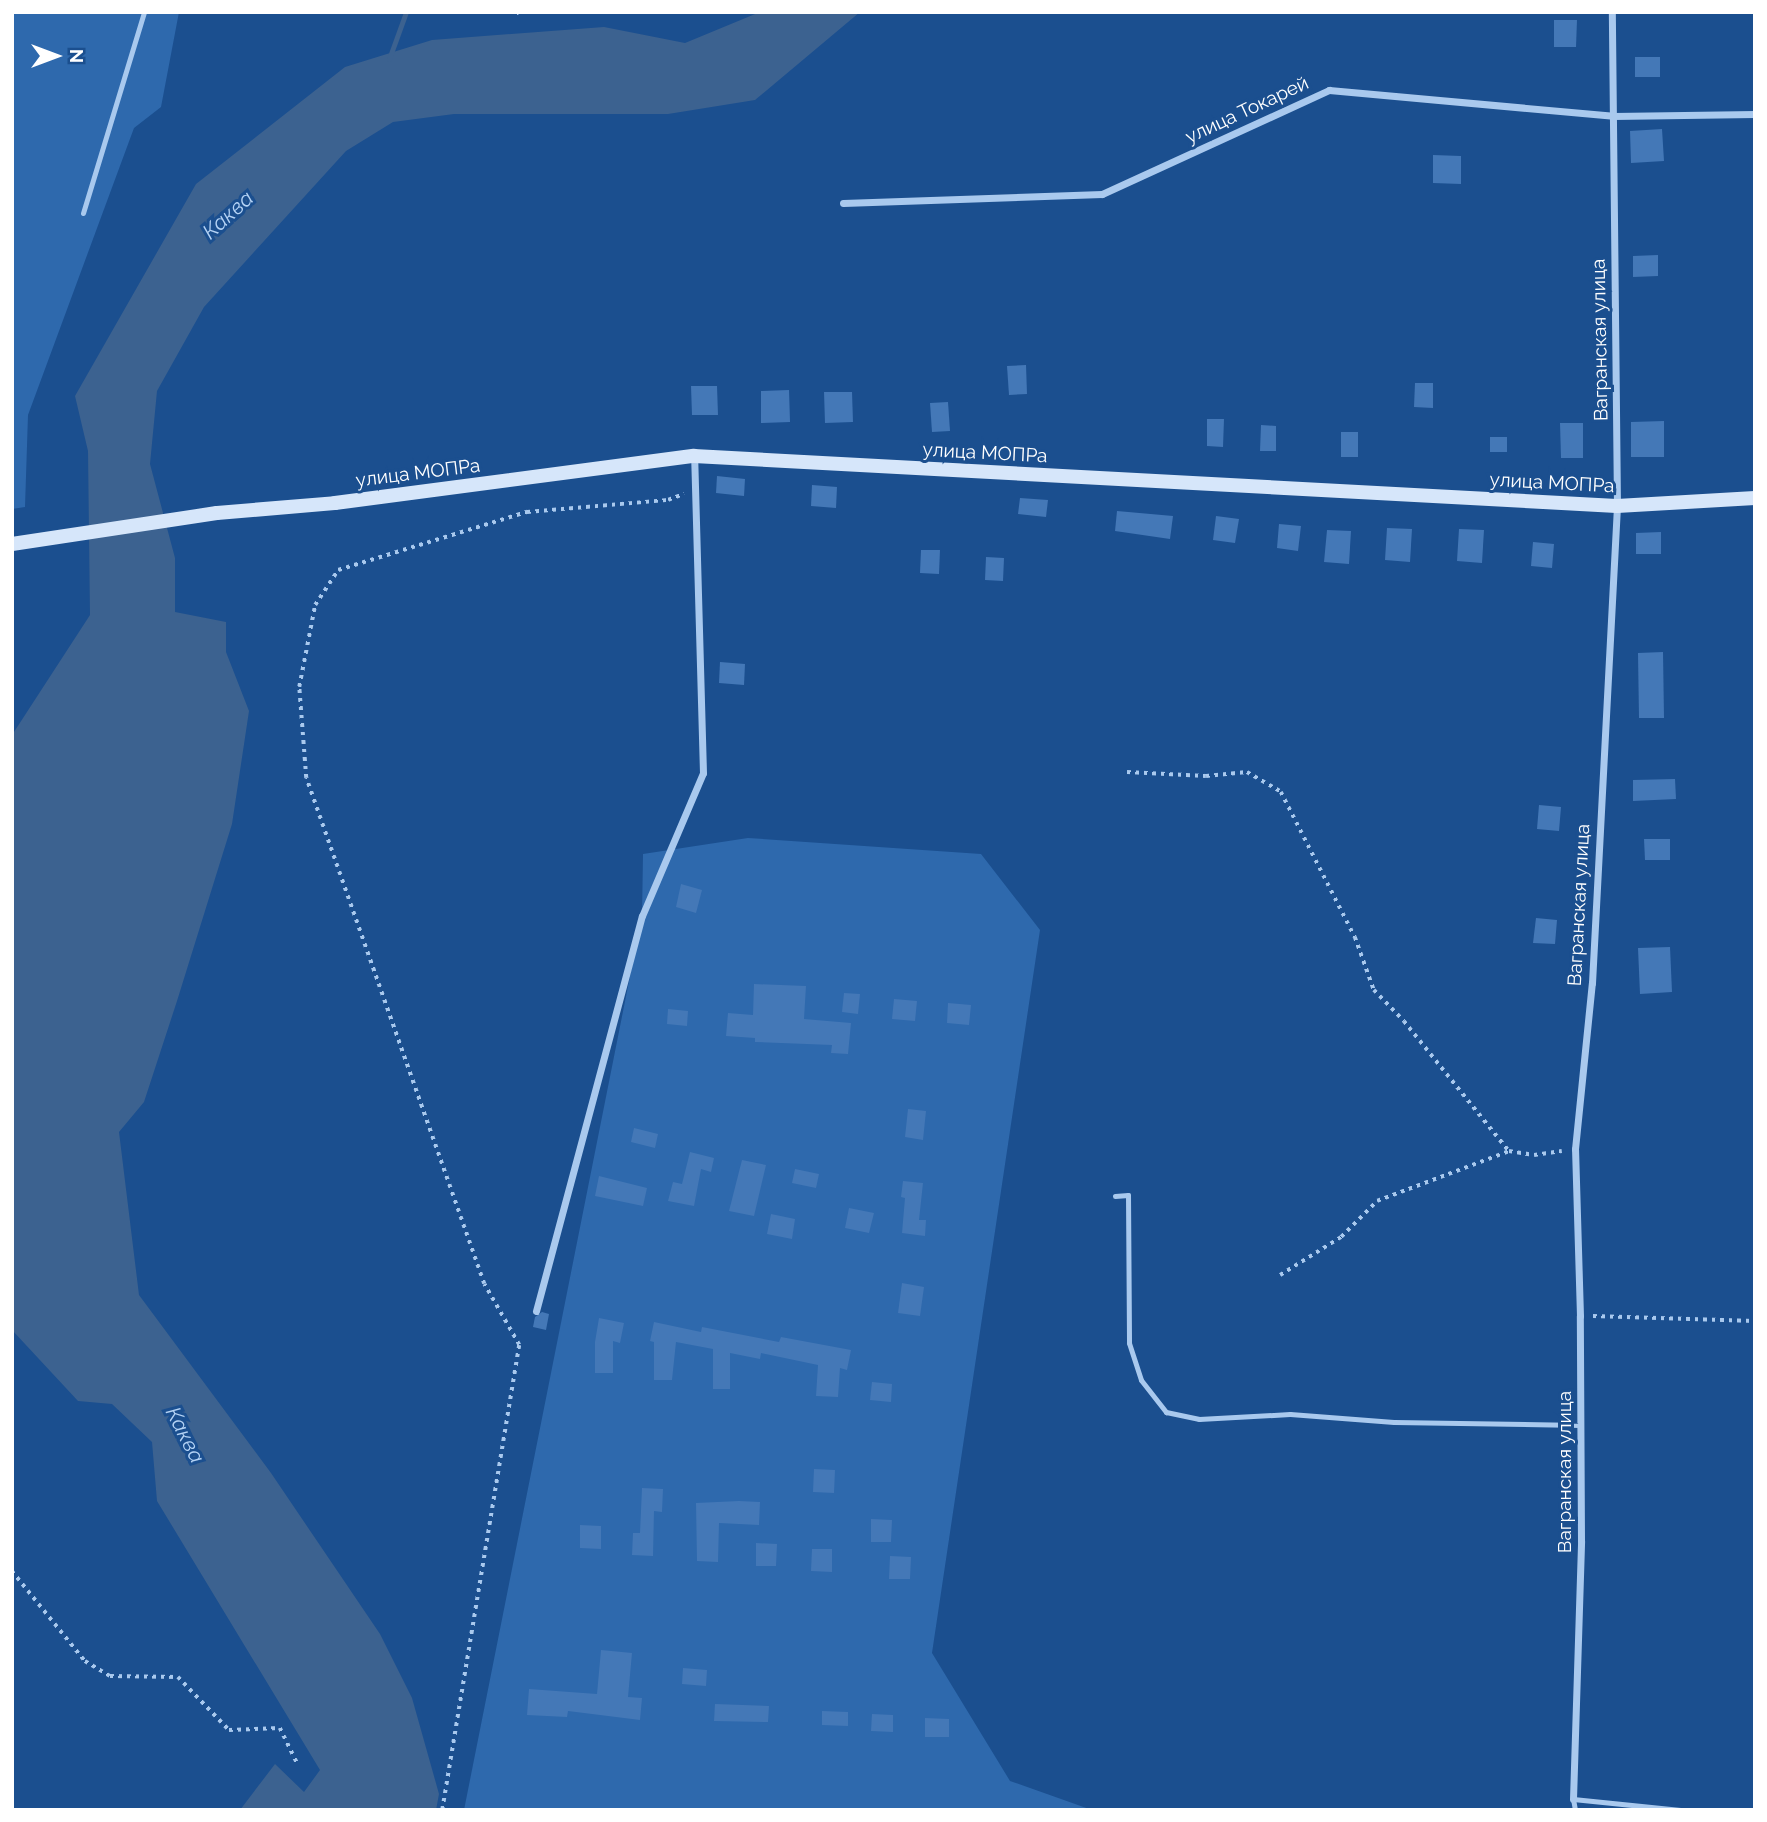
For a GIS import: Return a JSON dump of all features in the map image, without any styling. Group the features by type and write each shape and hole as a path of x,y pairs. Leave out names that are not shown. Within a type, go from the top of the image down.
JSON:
{"main road":[{"name":"улица МОПРа","path":"12,544 217,513 335,503 694,456 1617,506 1755,498"}],"street":[{"name":"Вагранская улица","path":"1573,1799 1581,1541 1580,1315 1575,1149 1592,983 1617,506 1612,12"},
{"name":"улица Токарей","path":"843,202 1102,194 1329,90 1613,116 1755,114"},
{"path":"536,1311 642,916 703,774 694,456"}],"lane":[{"path":"83,214 144,12"},
{"path":"1115,1196 1128,1195 1129,1343 1141,1380 1166,1412 1199,1419 1290,1414 1394,1422 1581,1425"},
{"path":"1576,1810 1573,1799 1680,1810"}],"path":[{"path":"442,1810 519,1345 484,1284 306,778 299,687 315,605 338,570 527,512 668,500 695,489"},
{"path":"1127,772 1206,776 1247,772 1281,792 1355,937 1374,990 1404,1021 1509,1151"},
{"path":"1280,1275 1341,1237 1377,1201 1509,1151 1535,1155 1575,1149"},
{"path":"1580,1315 1755,1321"},
{"path":"12,1571 85,1661 110,1676 178,1677 229,1730 280,1728 297,1763"}],"shaded area":[{"path":"12,12 179,12 161,107 134,128 28,415 25,507 12,509"},
{"path":"748,838 981,854 1040,930 932,1653 1010,1781 1092,1810 464,1810 642,916 643,854"}],"water":[{"name":"Каква","path":"760,12 860,12 755,100 668,114 454,114 393,122 346,151 204,307 157,391 150,464 175,558 175,612 226,622 226,652 249,711 232,824 144,1102 119,1132 139,1295 271,1473 380,1634 412,1698 439,1794 436,1810 240,1810 275,1764 304,1792 320,1770 157,1501 152,1442 112,1404 78,1401 12,1330 12,735 90,615 88,451 75,396 196,184 345,67 432,40 604,27 685,43"}],"building":[{"path":"1554,20 1577,20 1576,47 1554,47"},
{"path":"1635,57 1660,57 1660,77 1635,77"},
{"path":"1662,129 1664,161 1631,163 1630,131"},
{"path":"1433,155 1461,156 1461,184 1433,183"},
{"path":"1658,255 1658,276 1633,277 1633,256"},
{"path":"1026,365 1027,394 1009,395 1007,366"},
{"path":"1415,383 1433,383 1433,408 1414,407"},
{"path":"691,386 717,386 718,415 692,415"},
{"path":"789,390 790,422 761,423 761,391"},
{"path":"824,392 852,392 853,422 825,423"},
{"path":"948,402 950,431 932,432 930,403"},
{"path":"1207,419 1224,419 1223,447 1207,446"},
{"path":"1664,421 1664,457 1631,457 1631,422"},
{"path":"1560,423 1583,423 1583,458 1561,458"},
{"path":"1261,425 1276,426 1276,451 1260,451"},
{"path":"1341,432 1358,432 1358,457 1341,457"},
{"path":"1490,437 1507,437 1507,452 1490,452"},
{"path":"717,476 745,479 744,496 716,493"},
{"path":"812,485 837,487 836,508 811,506"},
{"path":"1020,498 1048,500 1046,517 1018,514"},
{"path":"1117,511 1173,516 1170,539 1115,531"},
{"path":"1216,516 1239,519 1235,543 1213,540"},
{"path":"1279,524 1301,526 1298,551 1277,548"},
{"path":"1387,528 1412,529 1410,562 1385,560"},
{"path":"1459,529 1484,530 1482,563 1457,561"},
{"path":"1327,530 1351,531 1349,564 1324,562"},
{"path":"1661,532 1661,554 1636,554 1636,533"},
{"path":"1533,542 1554,544 1552,568 1531,566"},
{"path":"921,550 940,550 939,574 920,573"},
{"path":"986,557 1004,558 1003,581 985,580"},
{"path":"1663,652 1664,718 1639,718 1638,653"},
{"path":"720,662 745,664 744,685 719,683"},
{"path":"1675,779 1676,799 1633,801 1633,780"},
{"path":"1539,805 1561,807 1559,831 1537,829"},
{"path":"1644,839 1670,839 1670,860 1645,860"},
{"path":"681,884 702,890 696,913 676,907"},
{"path":"1536,918 1557,920 1555,944 1533,943"},
{"path":"1670,947 1672,992 1640,994 1638,948"},
{"path":"754,984 806,986 804,1019 851,1023 848,1054 831,1053 832,1045 755,1042 755,1038 726,1036 728,1013 753,1015"},
{"path":"844,993 860,994 858,1014 842,1012"},
{"path":"894,999 917,1001 915,1021 892,1019"},
{"path":"948,1003 971,1005 969,1025 947,1023"},
{"path":"668,1009 688,1011 687,1026 667,1024"},
{"path":"908,1109 926,1111 923,1140 905,1137"},
{"path":"634,1128 658,1134 655,1148 631,1142"},
{"path":"690,1152 714,1158 711,1172 701,1169 694,1206 668,1201 673,1182 682,1184"},
{"path":"742,1160 766,1165 754,1216 729,1211"},
{"path":"795,1169 819,1174 816,1188 792,1183"},
{"path":"599,1176 647,1188 643,1206 595,1196"},
{"path":"903,1181 923,1183 919,1220 926,1220 925,1236 902,1233 905,1198 901,1197"},
{"path":"849,1208 874,1213 869,1233 845,1228"},
{"path":"771,1214 795,1219 792,1239 767,1234"},
{"path":"902,1283 924,1287 920,1316 898,1313"},
{"path":"542,1312 549,1314 546,1330 533,1327 535,1317"},
{"path":"599,1318 624,1323 620,1343 613,1341 613,1373 595,1373 595,1342"},
{"path":"654,1322 701,1332 702,1327 779,1342 781,1337 851,1350 847,1370 840,1368 838,1397 816,1396 818,1365 761,1353 760,1359 730,1353 730,1389 713,1389 713,1349 676,1342 672,1380 654,1380 654,1342 650,1341"},
{"path":"872,1382 892,1384 891,1402 870,1400"},
{"path":"814,1469 835,1470 834,1493 813,1492"},
{"path":"642,1488 663,1489 662,1512 654,1511 653,1556 632,1555 633,1533 640,1533"},
{"path":"760,1502 759,1525 719,1523 718,1562 697,1561 696,1503"},
{"path":"871,1519 892,1520 891,1542 871,1542"},
{"path":"580,1525 601,1526 601,1549 580,1548"},
{"path":"756,1543 777,1544 776,1566 756,1566"},
{"path":"812,1549 832,1549 832,1572 811,1571"},
{"path":"890,1556 911,1557 910,1579 889,1579"},
{"path":"601,1650 632,1653 628,1697 642,1698 640,1720 568,1711 567,1717 527,1715 529,1689 597,1694"},
{"path":"683,1668 707,1670 706,1686 682,1684"},
{"path":"715,1704 769,1706 768,1722 714,1721"},
{"path":"822,1711 848,1712 848,1726 822,1725"},
{"path":"872,1714 893,1715 893,1732 871,1731"},
{"path":"925,1718 949,1719 949,1737 925,1737"}],"waterway":[{"path":"389,59 406,12"}]}
